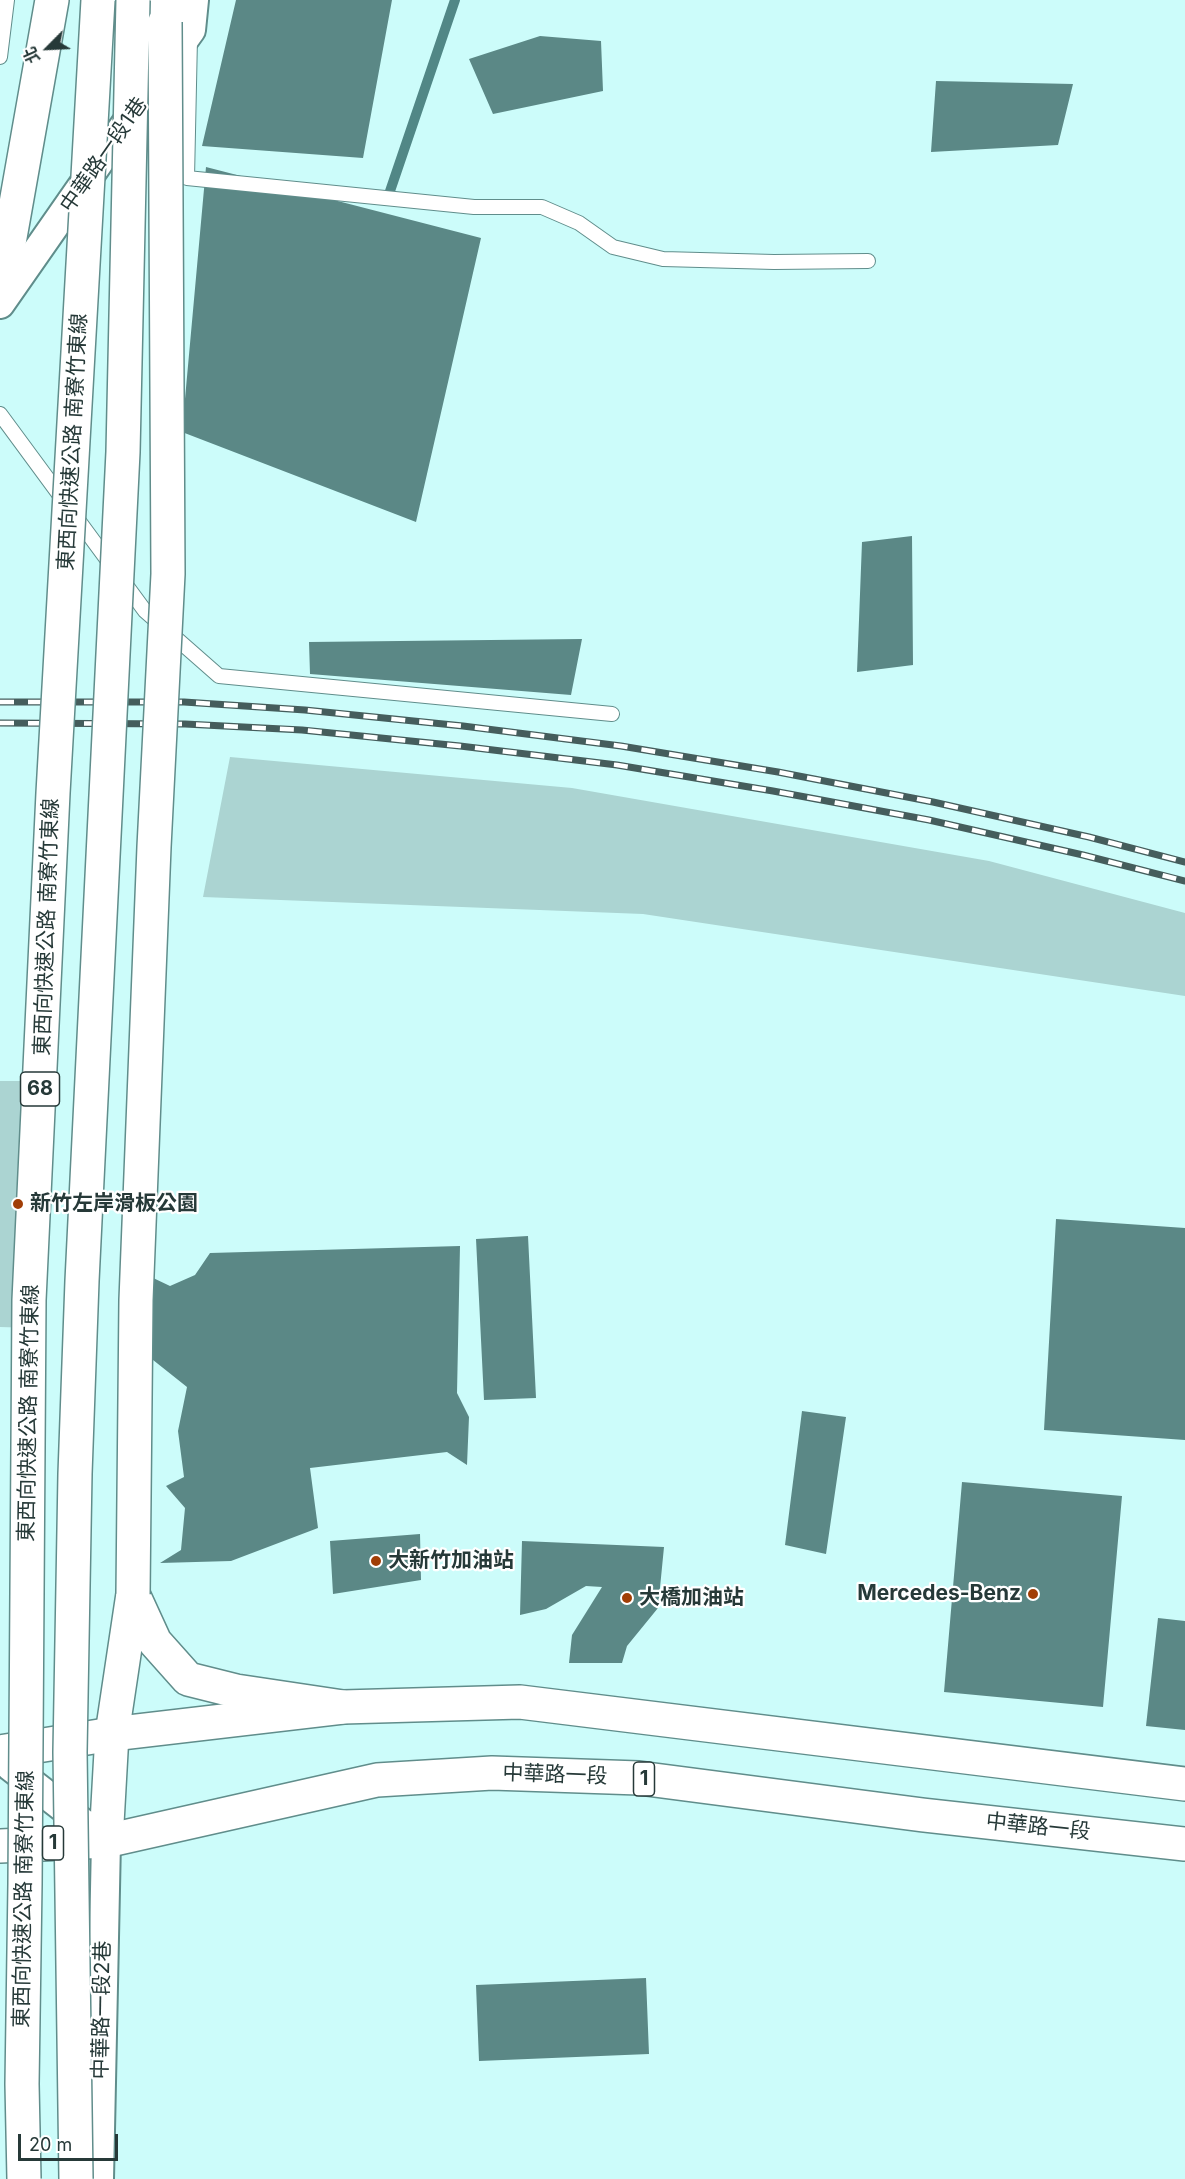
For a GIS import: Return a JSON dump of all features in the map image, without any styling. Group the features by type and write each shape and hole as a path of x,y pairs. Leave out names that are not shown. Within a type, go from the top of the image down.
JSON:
{"main road":[{"path":"0,294 52,0"},
{"name":"東西向快速公路 南寮竹東線","path":"24,2179 22,2084 29,1300 54,781 98,0"},
{"name":"東西向快速公路 南寮竹東線","path":"76,2179 69,1752 75,1474 123,452 133,0"},
{"path":"106,1841 112,1734 133,1594 136,1300 154,847 168,574 166,0"},
{"path":"133,1594 155,1642 188,1679 236,1691 343,1707"},
{"path":"0,1752 112,1734 343,1707 520,1702 1185,1784"},
{"name":"中華路一段","path":"0,1846 106,1841 377,1780 492,1773 639,1778 923,1815 1185,1844"}],"street":[{"name":"中華路一段1巷","path":"0,304 191,30 194,0"},
{"path":"0,1758 106,1841"},
{"name":"中華路一段2巷","path":"99,2179 106,1841"}],"lane":[{"path":"0,57 7,0"},
{"path":"191,30 187,178 474,207 542,207 579,223 613,247 663,259 774,262 868,261"},
{"path":"0,414 145,611 219,676 612,714"}],"shaded area":[{"path":"230,757 572,788 989,861 1185,913 1185,996 643,914 203,897"},
{"name":"新竹左岸滑板公園","path":"0,1081 35,1081 35,1328 0,1327"}],"building":[{"path":"236,0 392,0 363,158 202,146"},
{"path":"540,36 601,41 603,91 493,114 469,59"},
{"path":"936,81 1073,84 1058,145 931,152"},
{"path":"206,167 481,238 416,522 182,432"},
{"path":"912,536 913,665 857,672 862,542"},
{"path":"582,639 571,695 310,674 309,642"},
{"path":"1056,1219 1185,1228 1185,1440 1044,1430"},
{"path":"528,1236 536,1398 484,1400 476,1239"},
{"path":"460,1246 457,1393 469,1417 467,1465 447,1452 310,1468 318,1528 231,1561 160,1563 181,1550 185,1508 166,1486 184,1477 178,1431 187,1387 143,1352 149,1276 170,1286 195,1275 210,1253"},
{"path":"802,1411 846,1417 826,1554 785,1545"},
{"name":"Mercedes-Benz","path":"962,1482 1122,1496 1103,1707 944,1692"},
{"name":"大新竹加油站","path":"420,1534 421,1580 333,1594 330,1541"},
{"name":"大橋加油站","path":"522,1541 664,1547 658,1608 627,1646 622,1663 569,1663 572,1635 602,1587 586,1586 546,1609 520,1615"},
{"path":"1158,1618 1185,1621 1185,1730 1146,1726"},
{"path":"646,1978 649,2054 479,2061 476,1985"}],"waterway":[{"path":"388,197 455,0"}],"railway":[{"path":"0,702 184,702 305,710 463,726 621,746 778,772 933,802 1089,837 1185,862"},
{"path":"0,723 185,724 302,730 617,765 929,820 1185,881"}],"place":[{"name":"新竹左岸滑板公園","path":"18,1204"},
{"name":"大新竹加油站","path":"376,1561"},
{"name":"Mercedes-Benz","path":"1033,1594"},
{"name":"大橋加油站","path":"627,1598"}]}
